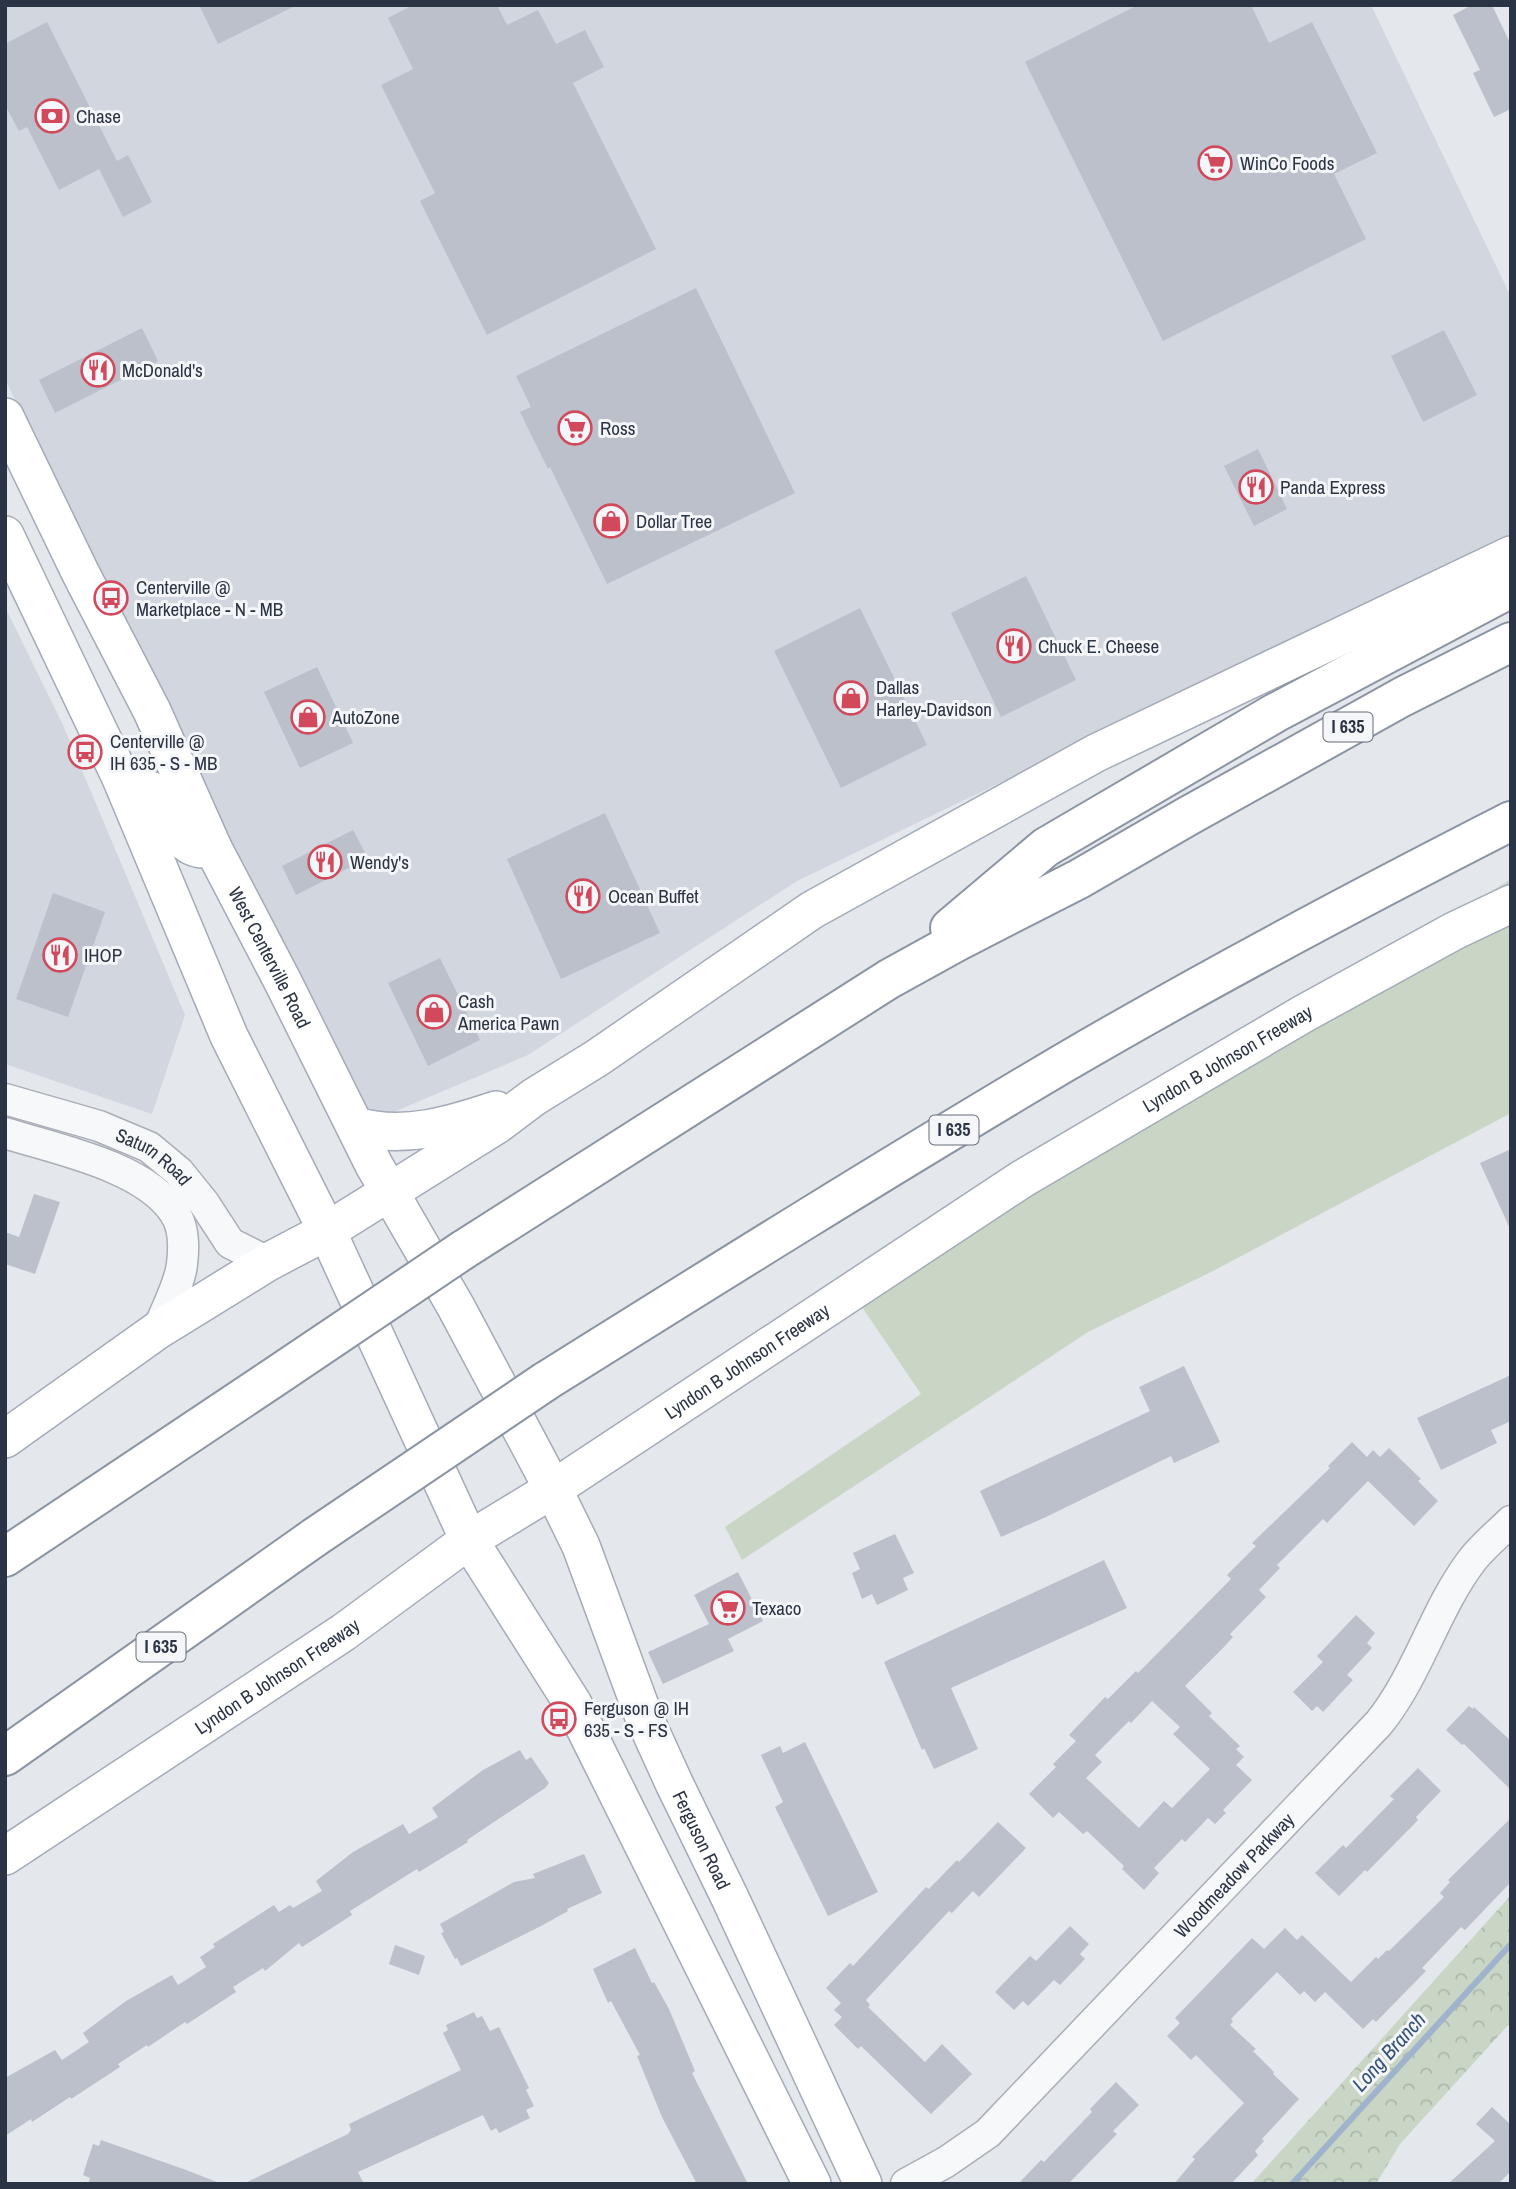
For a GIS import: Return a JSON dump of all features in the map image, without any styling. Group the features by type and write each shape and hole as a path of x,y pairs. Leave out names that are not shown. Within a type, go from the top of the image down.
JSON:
{"highway":[{"path":"890,979 1046,847 1275,713 1511,588"},
{"name":"I 635","path":"5,1557 463,1250 890,979 1079,879 1402,697 1511,642"},
{"name":"I 635","path":"5,1756 315,1537 546,1381 739,1260 1064,1063 1370,893 1511,821"}],"main road":[{"name":"West Centerville Road","path":"5,417 81,574 152,711 213,848 388,1191 456,1307 554,1489"},
{"path":"5,536 121,778 229,1036 327,1231 469,1540 573,1704 812,2184"},
{"path":"5,1439 158,1330 268,1262 327,1231 498,1124 812,910 1096,753 1511,555"},
{"path":"121,778 155,792 171,825 185,844 197,849 213,848"},
{"name":"Lyndon B Johnson Freeway","path":"5,1856 344,1632 469,1540 554,1489 1022,1180 1303,1014 1454,931 1511,904"},
{"path":"356,1126 375,1132 417,1131 459,1122 534,1097"},
{"name":"Ferguson Road","path":"554,1489 581,1546 644,1717 863,2184"}],"street":[{"name":"Saturn Road","path":"5,1099 99,1126 149,1147 179,1172 204,1203 230,1243 268,1262"},
{"name":"Saturn Road","path":"5,1133 105,1163 152,1188 175,1213 183,1238 182,1267 158,1330"},
{"name":"Woodmeadow Parkway","path":"906,2184 946,2162 988,2133 1379,1723 1418,1663 1450,1595 1473,1559 1511,1521"}],"shaded area":[{"path":"11,5 1371,5 1511,297 1511,535 797,881 528,1055 382,1117 357,1100 5,379 5,8"},
{"path":"5,607 62,723 185,1015 152,1114 5,1064"}],"green space":[{"path":"1511,879 1511,1113 1213,1271 1088,1332 742,1560 725,1527 921,1394 860,1304 895,1263"},
{"path":"1511,1895 1511,2022 1400,2144 1376,2184 1251,2184"}],"building":[{"path":"199,5 297,5 218,44"},
{"path":"413,5 497,5 507,25 538,10 556,44 585,30 604,67 573,83 656,249 487,335 420,201 435,193 381,85 413,69 388,18"},
{"name":"WinCo Foods","path":"1138,5 1251,5 1269,43 1312,22 1377,153 1334,174 1366,239 1163,341 1025,62"},
{"path":"1472,5 1492,5 1511,45 1511,109 1494,117 1473,73 1480,70 1453,15"},
{"name":"Chase","path":"47,22 117,161 128,155 152,202 123,217 99,169 59,190 27,127 19,131 5,105 5,44"},
{"path":"696,288 795,493 607,584 520,412 531,407 516,376"},
{"name":"McDonald's","path":"142,328 158,361 55,413 39,380"},
{"path":"1444,330 1477,395 1423,422 1391,356"},
{"name":"Panda Express","path":"1258,449 1287,509 1254,526 1224,466"},
{"name":"Chuck E. Cheese","path":"1026,576 1076,680 1001,717 951,613"},
{"name":"Dallas Harley-Davidson","path":"860,608 927,745 841,788 774,651"},
{"name":"AutoZone","path":"317,667 353,743 300,768 264,692"},
{"name":"Ocean Buffet","path":"605,813 660,933 561,979 507,859"},
{"name":"Wendy's","path":"353,830 368,858 296,895 282,866"},
{"name":"IHOP","path":"53,893 105,912 68,1017 16,999"},
{"name":"Cash America Pawn","path":"440,958 480,1040 428,1066 388,983"},
{"path":"1511,1149 1511,1231 1480,1163"},
{"path":"34,1194 60,1202 35,1274 5,1264 5,1232 19,1237"},
{"path":"1184,1366 1220,1442 1174,1463 1171,1456 1001,1537 980,1491 1150,1411 1139,1387"},
{"path":"1511,1375 1511,1421 1491,1430 1497,1443 1441,1470 1417,1418"},
{"path":"1352,1442 1367,1457 1373,1450 1380,1457 1389,1448 1421,1479 1418,1481 1438,1501 1414,1526 1368,1481 1327,1523 1323,1519 1277,1565 1280,1568 1259,1590 1266,1597 1230,1634 1233,1637 1223,1648 1185,1686 1212,1713 1209,1716 1240,1746 1236,1749 1244,1757 1236,1765 1252,1780 1223,1810 1226,1813 1215,1824 1208,1818 1185,1842 1182,1839 1154,1868 1159,1873 1144,1890 1122,1869 1124,1866 1087,1831 1083,1834 1059,1812 1053,1818 1029,1794 1056,1767 1053,1764 1076,1741 1069,1735 1105,1697 1108,1699 1136,1671 1138,1673 1231,1579 1227,1575 1256,1546 1252,1543 1330,1468 1328,1466","holes":["1152,1701 1180,1727 1173,1734 1210,1769 1172,1808 1164,1801 1139,1828 1086,1778 1102,1762 1095,1755"]},
{"path":"895,1534 914,1573 903,1578 908,1590 877,1605 872,1594 862,1599 852,1573 860,1569 853,1553"},
{"path":"1104,1560 1127,1608 951,1688 978,1749 934,1769 924,1748 922,1750 884,1662"},
{"path":"738,1572 763,1621 728,1639 734,1651 663,1684 648,1652 709,1624 694,1595"},
{"path":"1356,1615 1375,1633 1367,1643 1372,1648 1347,1675 1353,1680 1323,1712 1317,1706 1312,1711 1293,1692 1323,1662 1317,1656"},
{"path":"1469,1706 1473,1709 1474,1707 1511,1741 1511,1790 1446,1730"},
{"path":"805,1742 878,1892 828,1916 775,1807 783,1802 761,1755 780,1746 783,1753"},
{"path":"520,1750 526,1760 531,1757 549,1783 545,1788 467,1840 468,1842 419,1872 417,1869 350,1911 352,1915 302,1947 299,1943 265,1971 263,1968 233,1987 236,1992 187,2024 185,2022 148,2047 147,2045 118,2064 120,2067 71,2099 70,2097 5,2136 5,2078 55,2050 62,2060 89,2042 83,2033 126,2001 172,1975 178,1985 206,1967 200,1957 215,1947 213,1944 274,1905 279,1912 290,1905 293,1908 322,1891 316,1881 353,1852 403,1824 409,1834 438,1817 432,1808 483,1770"},
{"path":"1418,1768 1441,1791 1416,1817 1418,1820 1367,1872 1365,1870 1339,1896 1315,1873 1343,1845 1346,1848 1394,1799 1390,1796"},
{"path":"1511,1818 1511,1882 1465,1930 1461,1927 1422,1968 1426,1971 1376,2022 1373,2019 1363,2029 1325,1992 1315,2002 1304,1991 1300,1995 1277,1972 1231,2019 1233,2021 1230,2025 1256,2049 1253,2051 1299,2099 1262,2139 1264,2141 1255,2151 1258,2155 1231,2184 1174,2184 1195,2159 1192,2157 1244,2103 1196,2055 1191,2060 1167,2036 1180,2023 1175,2018 1252,1938 1264,1949 1285,1928 1297,1940 1302,1935 1351,1982 1376,1957 1378,1959 1389,1951 1444,1897 1440,1893 1450,1882 1448,1880"},
{"path":"998,1822 1026,1848 979,1897 973,1891 952,1913 949,1911 866,2000 870,2005 868,2007 925,2062 942,2044 972,2074 931,2114 861,2046 858,2049 834,2025 842,2017 834,2010 841,2003 826,1988 850,1963 853,1966 926,1887 929,1889 957,1860 959,1862"},
{"path":"584,1854 602,1893 461,1966 441,1933 444,1932 440,1924 514,1882 535,1878 533,1874"},
{"path":"1070,1926 1089,1944 1080,1954 1085,1959 1060,1985 1054,1980 1028,2006 1023,2001 1014,2010 995,1992 1030,1956 1036,1961"},
{"path":"395,1945 425,1956 419,1975 389,1964"},
{"path":"635,1948 652,1983 654,1982 669,2009 695,2071 692,2073 748,2184 697,2184 662,2117 637,2056 640,2055 611,2001 608,2003 593,1969"},
{"path":"474,2012 477,2018 482,2016 490,2031 499,2027 529,2088 526,2090 534,2106 526,2110 530,2118 499,2133 496,2128 491,2131 483,2115 358,2172 364,2184 243,2184 348,2134 351,2130 349,2124 461,2070 443,2033 448,2030 446,2025"},
{"path":"1116,2082 1139,2105 1113,2131 1117,2134 1068,2184 1018,2184 1041,2160 1044,2162 1092,2112 1090,2109"},
{"path":"1492,2107 1511,2125 1511,2171 1498,2184 1448,2184 1495,2141 1476,2124"},
{"path":"101,2140 217,2184 88,2184 90,2178 83,2175 93,2144 99,2146"}],"waterway":[{"name":"Long Branch","path":"1292,2184 1511,1944"}],"place":[{"name":"Chase","path":"52,116"},
{"name":"WinCo Foods","path":"1215,163"},
{"name":"McDonald's","path":"98,370"},
{"name":"Ross","path":"575,428"},
{"name":"Panda Express","path":"1256,487"},
{"name":"Dollar Tree","path":"611,521"},
{"name":"Centerville @ Marketplace - N - MB","path":"111,598"},
{"name":"Chuck E. Cheese","path":"1014,646"},
{"name":"Dallas Harley-Davidson","path":"851,698"},
{"name":"AutoZone","path":"308,717"},
{"name":"Centerville @ IH 635 - S - MB","path":"85,752"},
{"name":"Wendy's","path":"325,862"},
{"name":"Ocean Buffet","path":"583,896"},
{"name":"IHOP","path":"60,955"},
{"name":"Cash America Pawn","path":"434,1012"},
{"name":"Texaco","path":"728,1608"},
{"name":"Ferguson @ IH 635 - S - FS","path":"559,1719"}]}
